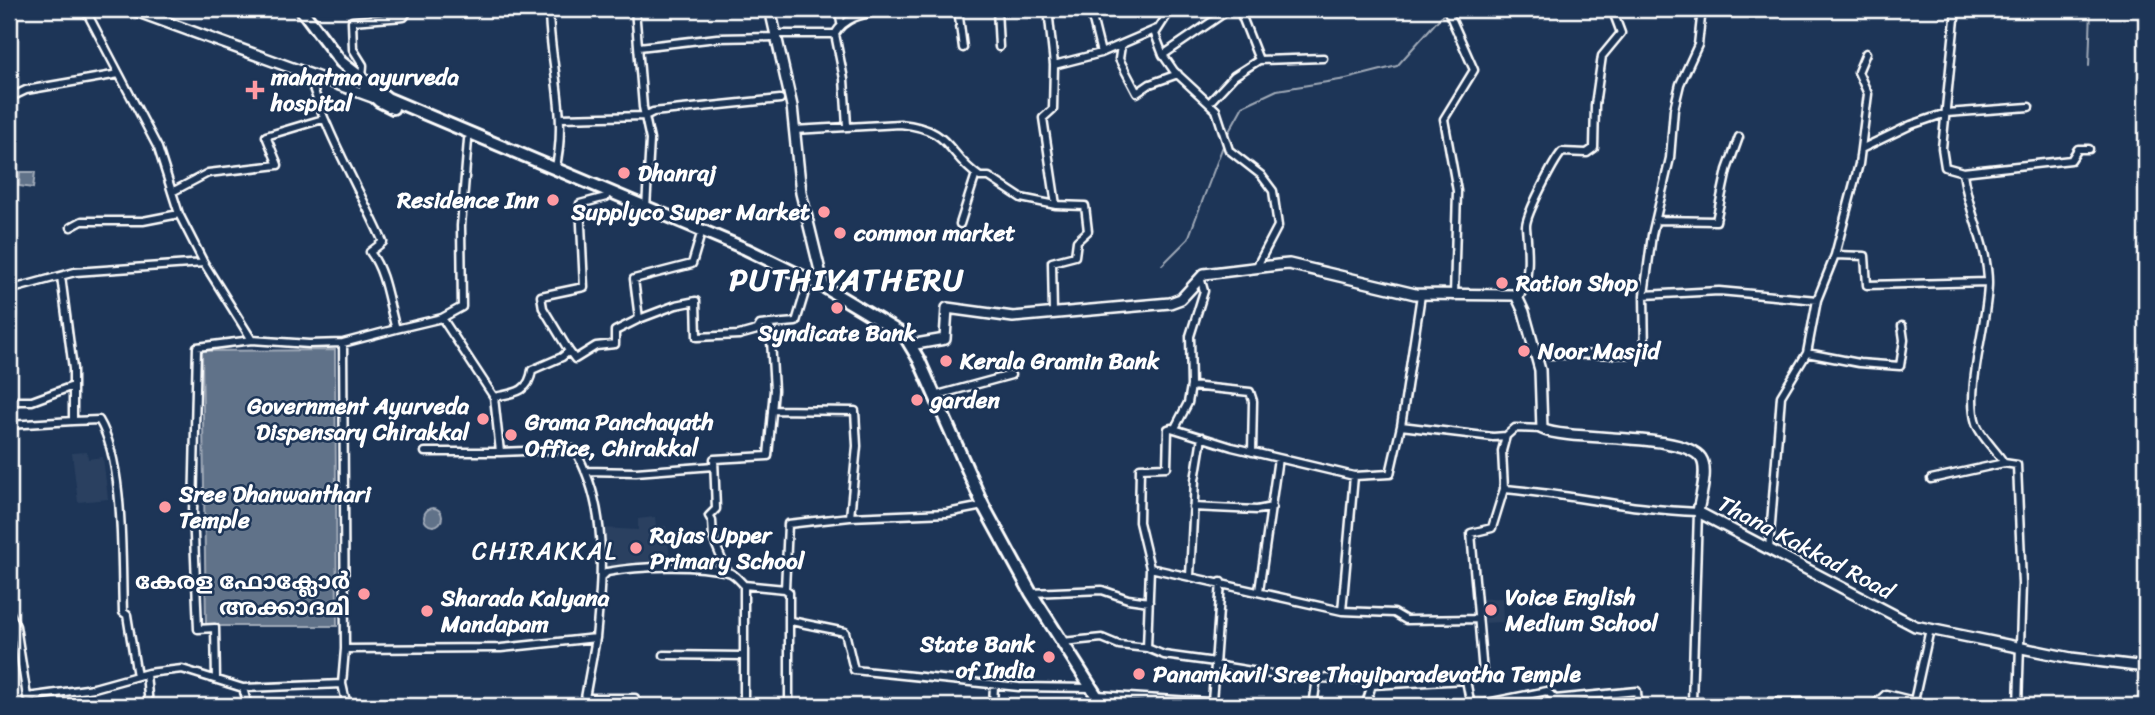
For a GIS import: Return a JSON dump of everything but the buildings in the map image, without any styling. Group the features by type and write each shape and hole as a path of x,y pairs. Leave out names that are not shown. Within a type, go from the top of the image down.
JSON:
{"highway":[{"path":"301,9 341,62 387,98 469,137 646,208 701,235"},
{"path":"362,81 375,98 808,282 909,344 918,374 981,506 1030,591 1103,706"},
{"path":"375,98 387,98"},
{"path":"808,282 824,286 887,322 909,344 981,506"}],"main road":[{"path":"130,9 375,98"},
{"path":"771,9 794,130 801,193 824,286"},
{"path":"909,344 945,339 947,308 997,316 1170,303 1181,299 1200,277 1209,272 1289,264 1421,295 1503,294 1519,298 1537,355 1541,380 1542,429"},
{"name":"Thana Kakkad Road","path":"1542,429 1609,435 1689,449 1700,457 1704,465 1698,512 1915,626 2071,658 2146,667"}],"street":[{"path":"85,9 158,148 179,214 204,263 251,340"},
{"path":"362,81 363,65 353,50 352,21 404,17 409,9"},
{"path":"550,9 549,43 560,118 555,170"},
{"path":"635,9 645,116 650,140 646,208"},
{"path":"839,9 841,23"},
{"path":"848,126 844,79 835,34 841,23 853,17 890,9"},
{"path":"958,9 963,48"},
{"path":"997,9 999,47"},
{"path":"1048,9 1054,65 1053,109 1043,118 1056,205"},
{"path":"1090,9 1101,53"},
{"path":"1054,65 1101,53 1157,29 1171,9"},
{"path":"1163,55 1230,9"},
{"path":"1240,9 1259,60"},
{"path":"1447,9 1474,70 1444,119 1457,191 1454,296"},
{"path":"1519,298 1527,271 1527,222 1555,163 1562,152 1587,153 1594,148 1595,105 1602,56 1621,33 1612,9"},
{"path":"1537,355 1645,354 1644,295 1670,158 1674,108 1698,45 1702,9"},
{"path":"1956,9 1943,164 1947,169 1963,172 2071,160 2078,149 2089,149"},
{"path":"1157,29 1156,43 1163,55 1178,75 1220,116 1229,150 1265,179 1277,201 1277,233 1256,268"},
{"path":"639,47 717,38 835,34"},
{"path":"1121,46 1119,59 1137,93 1150,84 1178,75"},
{"path":"1769,549 1778,463 1779,403 1788,381 1807,354 1817,300 1835,255 1856,183 1868,94 1858,72 1866,53"},
{"path":"1209,103 1234,76 1259,60 1323,58"},
{"path":"9,98 26,90 119,74"},
{"path":"309,75 323,119 383,242 370,252 382,267 384,287 396,329"},
{"path":"560,118 645,116 653,111 780,99"},
{"path":"1861,149 1911,125 1946,113 2029,107"},
{"path":"172,192 208,173 278,165 266,136 323,119"},
{"path":"794,130 900,124 926,130 948,142 976,174 989,177 1021,198 1056,205 1087,207 1089,228 1077,241 1075,256 1052,262 1053,313"},
{"path":"216,679 215,628 198,629 193,512 197,346 251,340 309,344 344,343 442,318 459,310 462,303 461,226 469,137"},
{"path":"1657,220 1716,221 1727,170 1739,137"},
{"path":"1963,172 1968,205 1985,256 1988,282 1973,401 1976,424 2004,463"},
{"path":"960,224 976,174"},
{"path":"608,195 580,204 584,287 541,296 544,308 575,359 596,346 615,344 615,331 639,319 676,305 696,301 697,337 739,335 757,330 760,325 796,322 808,282"},
{"path":"71,228 82,221 143,221 179,214"},
{"path":"639,319 634,279 692,264 701,235"},
{"path":"1835,255 1866,256 1867,285 1988,282"},
{"path":"9,365 13,314 9,290 75,272 204,263"},
{"path":"61,276 66,298 73,421"},
{"path":"1175,428 1188,403 1191,386 1190,337 1204,291 1200,277"},
{"path":"1644,295 1719,291 1817,300"},
{"path":"1147,648 1150,568 1139,522 1140,468 1167,467 1168,429 1175,428 1252,452 1354,476 1390,474 1401,426 1421,295"},
{"path":"442,318 494,397 500,452"},
{"path":"770,324 774,367 768,456 714,459 716,509 709,516 713,538 727,572 744,585 785,589 789,593 789,706"},
{"path":"1807,354 1859,363 1900,366 1903,361 1902,326"},
{"path":"344,343 345,649 342,684 347,706"},
{"path":"494,397 521,392 530,382 532,370 562,357 569,351"},
{"path":"934,396 1010,375"},
{"path":"9,401 32,401 73,386"},
{"path":"1191,386 1250,391 1253,401 1252,452"},
{"path":"772,410 855,411 857,446 850,517"},
{"path":"9,425 99,420 110,452 118,500 123,612 130,626 136,676"},
{"path":"1401,426 1506,436"},
{"path":"1372,685 1466,680 1482,673 1471,533 1492,528 1504,489 1502,451 1506,436 1515,428 1542,429"},
{"path":"1190,576 1193,507 1202,437"},
{"path":"425,452 574,449 596,498 602,577 596,638 585,698 635,698 638,706"},
{"path":"1259,591 1278,458"},
{"path":"1931,479 2004,463 2017,465 2022,584 2018,706"},
{"path":"585,471 636,472 714,466"},
{"path":"1342,611 1354,476"},
{"path":"1504,489 1560,494 1664,511 1698,512 1692,702"},
{"path":"785,589 788,524 850,517 947,513 981,506"},
{"path":"1193,507 1257,510 1272,507"},
{"path":"1150,568 1342,611 1394,613 1406,620 1477,619"},
{"path":"602,577 607,572 620,569 727,572"},
{"path":"1212,701 1221,582"},
{"path":"744,585 744,706"},
{"path":"1030,591 1102,590 1128,600 1149,602"},
{"path":"9,611 16,626 27,696 26,706"},
{"path":"791,621 845,632 854,670 1187,703 1212,701 1270,706"},
{"path":"1873,706 1886,694 1914,701 1930,629"},
{"path":"345,649 501,648 596,638"},
{"path":"1062,643 1102,638 1119,645 1147,648 1164,655 1289,677 1373,680 1365,706"},
{"path":"664,655 744,656"},
{"path":"27,696 94,688 136,676 183,669 243,688 342,684"},
{"path":"146,674 149,706"},
{"path":"1313,706 1317,678"},
{"path":"1466,680 1472,706 1547,691 1555,699 1637,691 1638,706"},
{"path":"993,706 994,685"},
{"path":"243,688 248,706"},
{"path":"1664,706 1692,702 1835,702 1836,706"}],"shaded area":[{"path":"350,9 390,9 390,16 353,17"},
{"path":"20,172 35,172 33,188 19,186"},
{"path":"335,350 337,626 206,626 202,351"},
{"path":"87,452 88,459 103,457 108,499 78,502 72,453"},
{"path":"429,508 437,508 442,517 440,524 429,526 424,521 424,513"},
{"name":"Rajas Upper Primary School","path":"655,517 656,527 666,526 671,566 605,568 601,528 638,530 638,519"},
{"name":"Voice English Medium School","path":"1502,598 1503,622 1480,623 1479,599"}],"waterway":[{"path":"2089,66 2091,9"},
{"path":"1227,135 1243,106 1277,90 1346,79 1397,66 1446,11"},
{"path":"1162,265 1188,239 1223,146"}],"railway":[{"path":"9,694 16,706"}],"place":[{"name":"mahatma ayurveda hospital","path":"255,90"},
{"name":"Dhanraj","path":"624,173"},
{"name":"Residence Inn","path":"553,200"},
{"name":"Supplyco Super Market","path":"824,212"},
{"name":"common market","path":"840,233"},
{"name":"Ration Shop","path":"1502,283"},
{"name":"Syndicate Bank","path":"837,308"},
{"name":"Noor Masjid","path":"1524,351"},
{"name":"Kerala Gramin Bank","path":"946,361"},
{"name":"garden","path":"917,400"},
{"name":"Government Ayurveda Dispensary Chirakkal","path":"483,419"},
{"name":"Grama Panchayath Office, Chirakkal","path":"511,435"},
{"name":"Sree Dhanwanthari Temple","path":"165,507"},
{"name":"Rajas Upper Primary School","path":"636,548"},
{"name":"കേരള ഫോക്ലോർ അക്കാദമി","path":"364,594"},
{"name":"Voice English Medium School","path":"1491,610"},
{"name":"Sharada Kalyana Mandapam","path":"427,611"},
{"name":"State Bank of India","path":"1049,657"},
{"name":"Panamkavil Sree Thayiparadevatha Temple","path":"1139,674"}],"district":[{"name":"PUTHIYATHERU","path":"847,280"},
{"name":"CHIRAKKAL","path":"545,551"}]}
